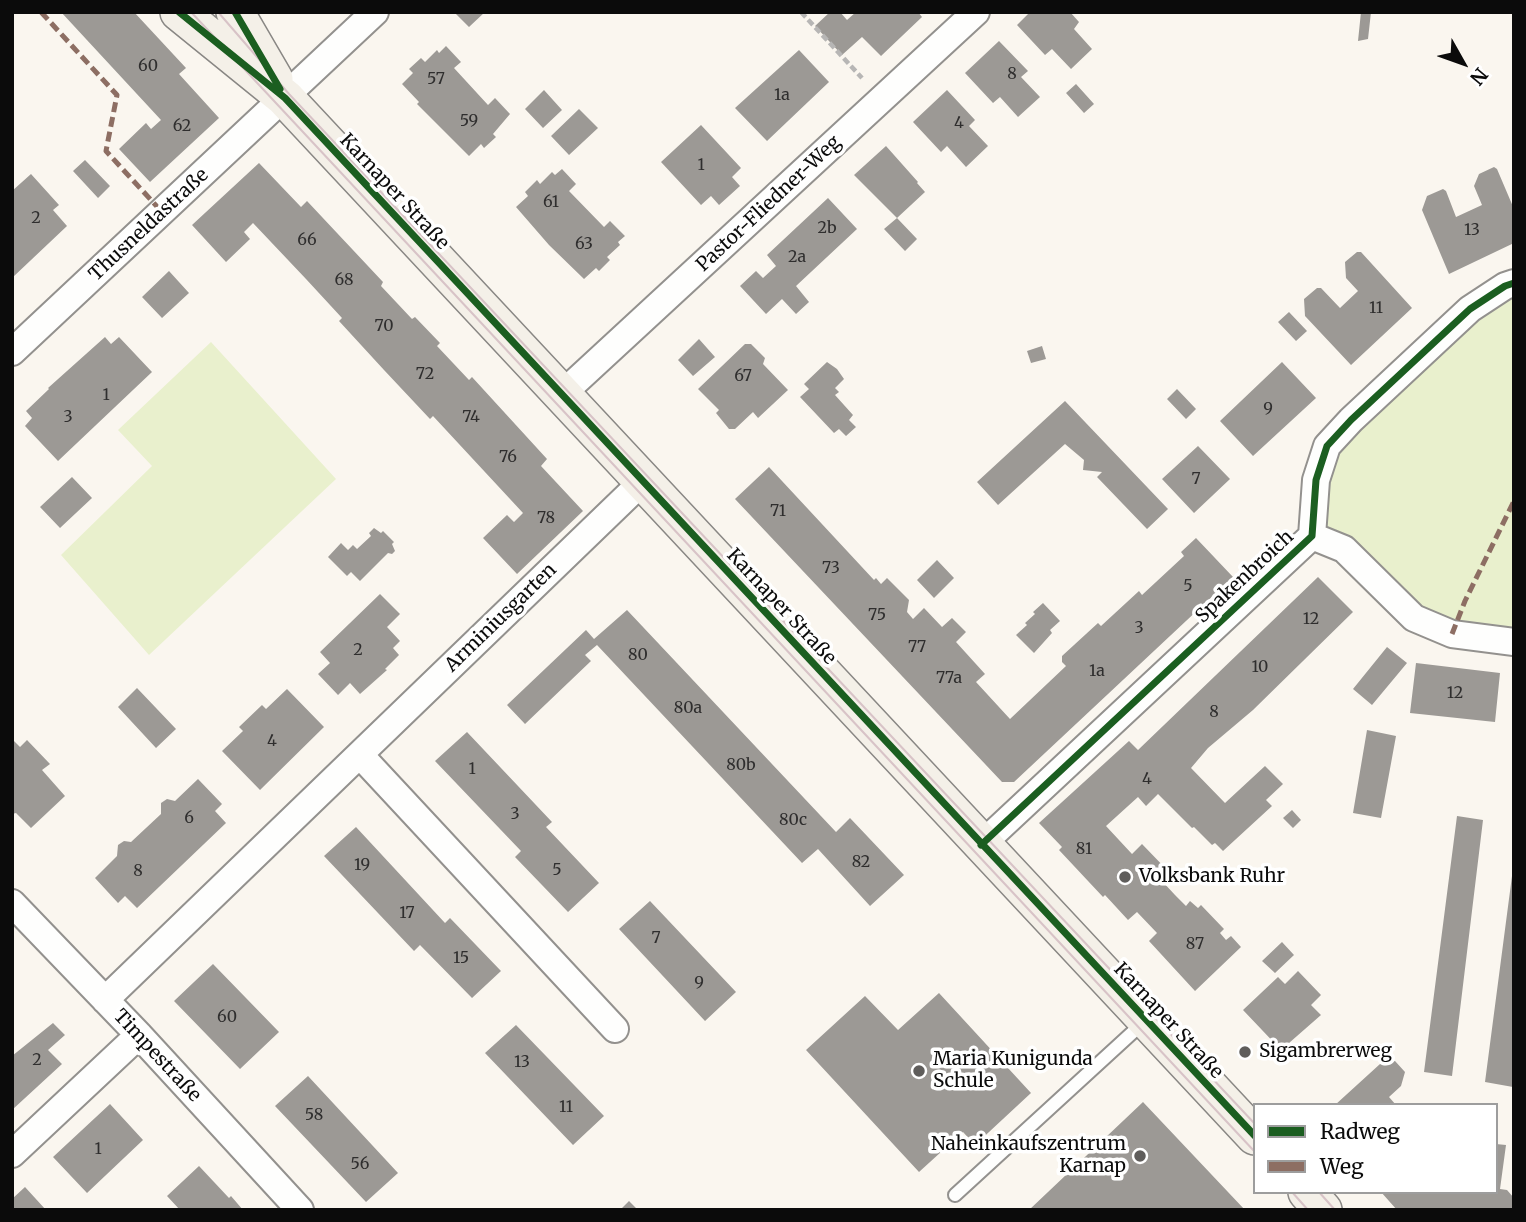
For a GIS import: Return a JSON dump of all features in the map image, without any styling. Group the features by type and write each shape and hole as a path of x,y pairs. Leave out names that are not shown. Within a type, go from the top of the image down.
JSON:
{"main road":[{"name":"Karnaper Straße","path":"179,12 285,98 1253,1134"},
{"name":"Karnaper Straße","path":"235,12 285,98"},
{"path":"1309,1194 1324,1210"}],"street":[{"name":"Thusneldastraße","path":"12,352 375,12"},
{"name":"Pastor-Fliedner-Weg","path":"561,395 976,12"},
{"name":"Spakenbroich","path":"981,845 1312,536 1316,480 1327,446 1351,420 1470,309 1514,283"},
{"name":"Arminiusgarten","path":"105,1000 642,482"},
{"path":"1312,536 1343,549 1414,618 1452,634 1514,642"},
{"path":"360,755 615,1029"},
{"name":"Timpestraße","path":"12,903 139,1035 300,1210"},
{"path":"12,1154 139,1035"}],"lane":[{"path":"955,1195 1146,1021"}],"path":[{"path":"801,12 882,100"}],"green space":[{"path":"1514,283 1514,642 1452,634 1312,536 1327,446"},
{"path":"211,342 336,479 149,655 61,555 152,466 118,430"}],"building":[{"path":"61,12 134,12 186,68 179,74 219,118 150,182 119,149 146,123 151,129 161,120"},
{"path":"454,12 485,12 469,27"},
{"path":"830,12 840,12 847,20 856,12 918,12 922,17 881,56 862,37 842,55 815,26"},
{"path":"1030,12 1070,12 1079,22 1074,29 1092,49 1071,69 1052,49 1045,55 1017,25"},
{"path":"1361,12 1371,12 1368,39 1358,41"},
{"path":"999,41 1028,71 1021,77 1040,97 1018,117 1000,97 993,103 965,73"},
{"path":"446,46 461,62 454,68 488,105 495,98 510,114 493,134 496,137 484,148 481,144 469,156 417,104 419,102 402,84 413,73 409,69 421,58 425,62 437,50 439,53"},
{"path":"799,50 829,82 767,141 735,108"},
{"path":"1076,84 1094,104 1084,113 1066,93"},
{"path":"544,90 562,110 543,128 525,109"},
{"path":"947,90 975,120 969,126 988,146 966,167 947,146 941,152 913,122"},
{"path":"579,109 598,128 569,155 551,136"},
{"path":"701,125 741,168 732,177 740,186 719,205 711,196 701,205 661,162"},
{"path":"886,146 925,192 897,218 854,175"},
{"path":"85,160 110,186 98,198 73,171"},
{"path":"259,163 301,207 307,201 383,282 381,286 412,319 415,317 440,343 437,346 469,380 472,377 547,459 541,466 583,511 517,574 483,538 507,515 514,522 523,513 433,416 430,419 384,370 339,321 342,318 306,279 253,223 244,232 250,239 226,262 192,225"},
{"path":"1494,167 1514,209 1514,243 1449,274 1422,210 1427,196 1443,189 1446,191 1456,217 1482,205 1474,186 1479,174"},
{"path":"562,169 576,184 569,191 604,227 610,221 625,236 607,257 610,260 599,271 596,268 584,279 549,245 516,207 528,196 525,192 537,180 540,184 552,172 555,175"},
{"path":"31,174 59,205 53,210 67,226 12,278 12,191"},
{"path":"828,198 857,229 796,286 809,302 796,314 782,299 766,314 740,286 756,271 763,278 776,266 767,255"},
{"path":"897,218 917,239 905,251 884,229"},
{"path":"1357,252 1361,252 1412,308 1351,365 1305,316 1304,299 1317,288 1321,288 1340,308 1358,291 1346,278 1345,262"},
{"path":"169,271 189,293 162,318 142,297"},
{"path":"1289,312 1307,331 1296,341 1278,322"},
{"path":"105,337 111,344 119,337 152,372 58,461 25,426 32,418 26,411"},
{"path":"699,339 715,357 693,376 678,360"},
{"path":"745,344 751,344 765,358 763,364 788,390 758,418 753,412 735,429 729,429 716,413 719,410 698,389"},
{"path":"1042,346 1046,359 1031,363 1027,351"},
{"path":"827,362 837,369 844,379 835,388 839,392 835,395 853,415 849,420 856,427 846,436 839,429 834,433 800,397 809,389 804,384"},
{"path":"1282,362 1316,398 1253,456 1220,421"},
{"path":"1177,389 1196,409 1186,419 1167,399"},
{"path":"1065,401 1168,509 1147,529 1097,477 1102,472 1083,470 1084,460 1065,444 998,505 977,482"},
{"path":"1198,446 1230,479 1194,513 1162,479"},
{"path":"769,467 874,580 876,578 881,584 887,578 909,600 907,612 913,619 924,608 942,627 952,618 966,632 956,642 985,674 976,682 1010,719 1066,666 1062,662 1062,656 1098,623 1101,626 1139,591 1142,595 1184,556 1181,552 1196,538 1233,577 1014,782 1002,782 735,499"},
{"path":"72,477 92,498 60,528 40,507"},
{"path":"374,528 381,533 383,531 394,542 392,544 395,551 388,553 360,581 351,572 347,576 328,557 341,543 348,550 353,545 357,549 371,536 369,533"},
{"path":"937,560 954,578 934,598 917,580"},
{"path":"1318,577 1353,612 1253,710 1208,748 1191,768 1225,803 1265,766 1283,784 1266,800 1272,806 1223,851 1192,828 1158,794 1146,806 1138,797 1106,826 1132,854 1142,844 1170,873 1162,881 1175,895 1186,906 1190,901 1198,908 1201,905 1224,929 1220,933 1226,940 1231,936 1241,947 1195,991 1149,941 1157,933 1137,912 1128,920 1105,895 1103,897 1059,850 1062,847 1039,823 1129,741 1138,750"},
{"path":"380,594 400,614 387,627 400,641 393,648 399,655 385,669 387,670 360,694 350,683 338,695 318,674 330,663 320,652"},
{"path":"1043,603 1060,621 1034,653 1016,635"},
{"path":"627,610 836,832 850,818 904,875 870,906 818,849 802,863 597,645 585,655 591,661 525,724 507,705 586,630 594,639"},
{"path":"1387,647 1407,663 1372,705 1353,689"},
{"path":"1416,663 1500,673 1495,722 1410,713"},
{"path":"137,688 176,729 156,748 118,707"},
{"path":"287,689 324,727 260,790 222,751 243,731 239,727 262,705 266,709"},
{"path":"1367,730 1396,736 1381,818 1353,813"},
{"path":"467,732 552,822 546,827 599,883 568,912 515,857 521,851 435,761"},
{"path":"12,739 20,747 27,740 50,764 42,770 65,796 31,828 16,813 12,814"},
{"path":"198,779 222,804 215,811 226,823 137,908 125,896 118,903 95,878 117,856 118,845 124,841 131,842 161,814 161,803 167,799 175,801"},
{"path":"1292,810 1301,820 1293,828 1283,818"},
{"path":"1457,816 1483,820 1452,1076 1424,1072"},
{"path":"356,827 445,923 450,918 501,971 472,998 420,945 414,951 324,856"},
{"path":"1514,876 1513,1087 1485,1082"},
{"path":"650,901 736,992 705,1021 619,929"},
{"path":"1282,942 1294,955 1275,973 1262,961"},
{"path":"213,964 279,1032 240,1069 174,1001"},
{"path":"1298,971 1321,995 1311,1005 1321,1015 1281,1050 1243,1010 1278,977 1285,984"},
{"name":"Maria Kunigunda Schule","path":"939,993 1031,1093 975,1145 963,1132 919,1172 806,1050 865,996 898,1030"},
{"path":"53,1023 65,1035 48,1050 62,1064 12,1110 12,1056"},
{"path":"516,1025 604,1116 573,1145 485,1053"},
{"path":"1395,1061 1405,1072 1401,1086 1389,1097 1394,1103 1337,1103 1380,1064"},
{"path":"308,1076 398,1173 366,1202 275,1106"},
{"name":"Naheinkaufszentrum Karnap","path":"1143,1102 1245,1210 1029,1210"},
{"path":"110,1104 143,1140 87,1193 53,1157"},
{"path":"1498,1144 1506,1145 1500,1189 1507,1190 1514,1198 1514,1210 1397,1210 1383,1194 1498,1194"},
{"path":"199,1166 243,1210 180,1210 167,1196"},
{"path":"25,1187 46,1210 12,1210 12,1199"},
{"path":"629,1201 638,1210 620,1210"}],"tram line":[{"path":"191,12 1253,1150"},
{"path":"218,12 289,94 1253,1122"},
{"path":"1294,1194 1308,1210"},
{"path":"1321,1194 1335,1210"}],"marked path":[{"path":"41,12 117,95 106,151 162,212"},
{"path":"1452,634 1465,601 1514,501"}],"cycle path":[{"path":"179,12 285,98 1253,1134"},
{"path":"235,12 280,89"},
{"path":"981,845 1312,536 1316,480 1327,446 1351,420 1470,309 1514,283"}],"place":[{"name":"Volksbank Ruhr","path":"1125,877"},
{"name":"Sigambrerweg","path":"1245,1052"},
{"name":"Maria Kunigunda Schule","path":"919,1071"},
{"name":"Naheinkaufszentrum Karnap","path":"1140,1156"}]}
